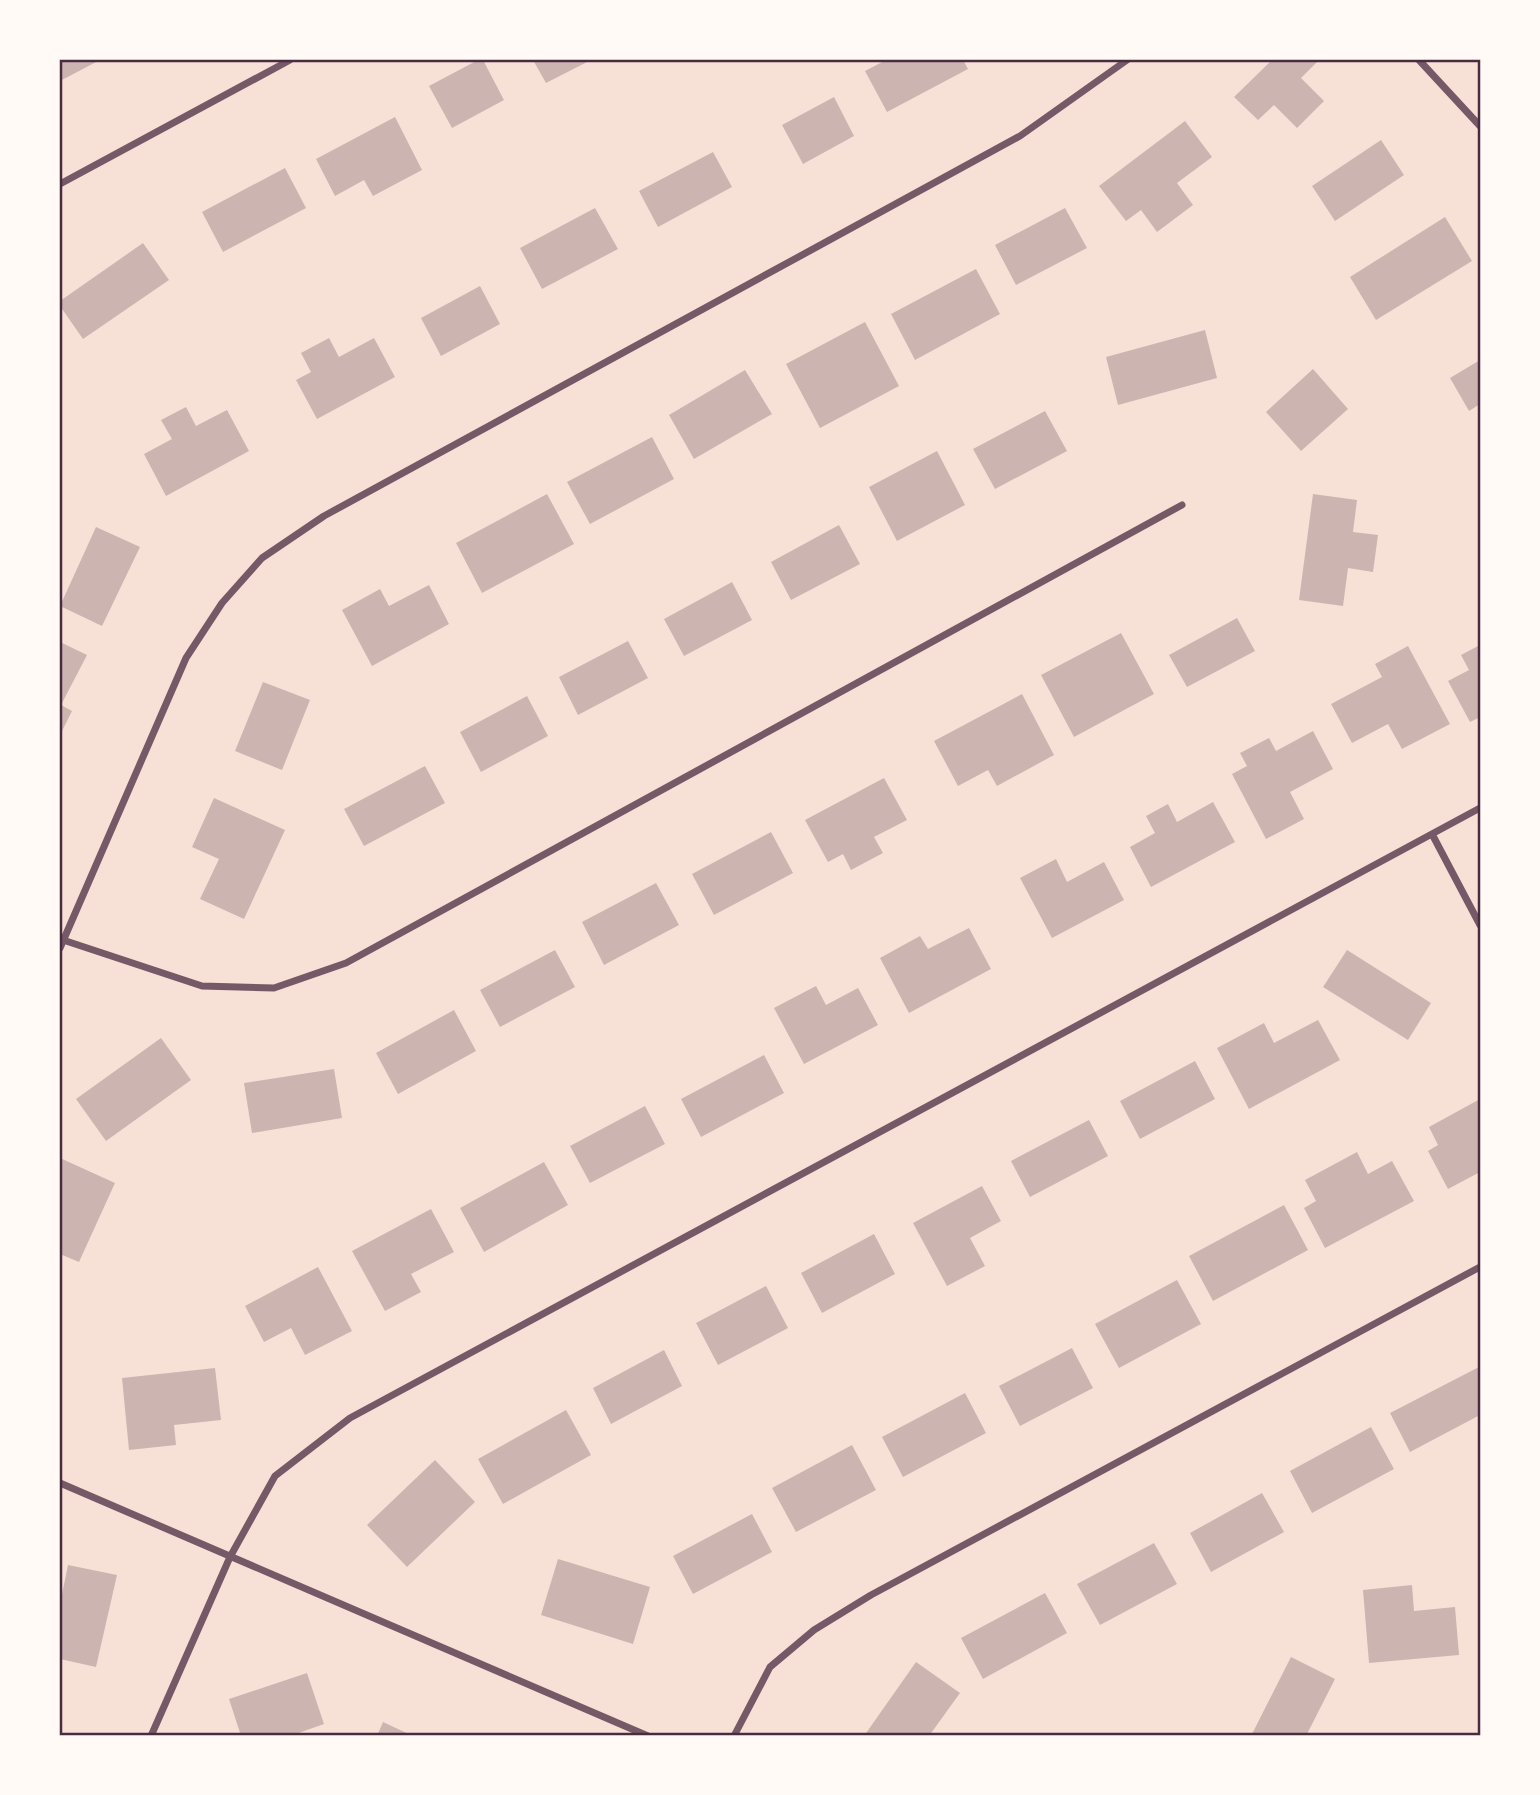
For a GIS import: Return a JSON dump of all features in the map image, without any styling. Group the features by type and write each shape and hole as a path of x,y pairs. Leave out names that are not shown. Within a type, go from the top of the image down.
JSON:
{"street":[{"path":"60,184 290,60"},
{"path":"1127,60 1020,136 324,516 262,558 222,603 186,658 61,944 202,986 274,988 346,963 1182,505"},
{"path":"1419,60 1480,126"},
{"path":"151,1735 230,1557 275,1476 350,1418 1480,808"},
{"path":"1432,834 1480,925"},
{"path":"734,1735 769,1667 814,1630 871,1595 1480,1267"},
{"path":"60,1483 648,1735"}],"building":[{"path":"60,60 100,60 60,81"},
{"path":"478,60 483,60 504,100 452,128 429,86"},
{"path":"533,60 591,60 546,83"},
{"path":"886,60 963,60 968,69 887,112 865,71"},
{"path":"1272,60 1319,60 1301,78 1324,101 1297,128 1274,105 1258,120 1234,97"},
{"path":"834,97 854,136 803,164 782,125"},
{"path":"395,117 422,170 373,196 364,180 335,196 316,159"},
{"path":"1185,121 1212,157 1177,183 1193,205 1157,232 1141,210 1126,221 1099,186"},
{"path":"1381,140 1404,175 1335,221 1312,186"},
{"path":"713,152 732,187 658,227 639,191"},
{"path":"285,168 306,208 223,252 202,212"},
{"path":"595,208 618,249 542,289 520,248"},
{"path":"1065,208 1087,248 1016,285 995,245"},
{"path":"1445,217 1472,261 1376,320 1350,277"},
{"path":"143,243 169,280 83,339 60,306 60,301"},
{"path":"976,269 1000,314 915,360 891,314"},
{"path":"480,286 500,324 441,356 421,318"},
{"path":"865,322 899,386 820,428 786,364"},
{"path":"1205,330 1217,378 1118,405 1106,357"},
{"path":"329,338 339,357 374,338 395,377 317,419 296,380 311,372 301,353"},
{"path":"1480,360 1480,404 1469,411 1450,378"},
{"path":"1313,369 1348,409 1301,451 1266,412"},
{"path":"745,370 772,414 694,459 669,415"},
{"path":"186,407 196,426 227,410 249,451 166,496 144,454 172,439 161,420"},
{"path":"1045,411 1067,451 995,489 973,449"},
{"path":"652,437 674,479 590,524 567,482"},
{"path":"937,451 965,505 897,541 869,487"},
{"path":"547,494 574,544 482,593 456,543"},
{"path":"1313,494 1357,500 1353,532 1378,535 1373,572 1348,568 1343,606 1299,600"},
{"path":"839,525 860,564 791,600 771,562"},
{"path":"96,527 140,547 102,626 60,606"},
{"path":"732,582 752,620 684,656 664,619"},
{"path":"429,585 449,624 372,666 342,610 380,589 389,606"},
{"path":"1237,618 1255,651 1187,687 1169,655"},
{"path":"1121,633 1154,694 1074,737 1041,675"},
{"path":"628,641 648,678 578,715 559,677"},
{"path":"60,642 87,655 61,705 72,711 60,735"},
{"path":"1480,645 1480,717 1470,722 1448,681 1469,670 1461,655"},
{"path":"1408,646 1450,724 1402,749 1388,724 1352,743 1331,704 1382,677 1375,664"},
{"path":"263,682 310,700 282,770 235,751"},
{"path":"1022,694 1054,755 997,786 988,770 958,786 934,741"},
{"path":"527,696 548,736 481,772 460,732"},
{"path":"1313,731 1333,769 1290,792 1304,819 1266,839 1232,774 1247,766 1240,753 1269,738 1276,751"},
{"path":"425,766 445,803 364,846 344,809"},
{"path":"884,778 907,820 874,837 883,853 851,870 843,854 828,862 805,820"},
{"path":"214,798 285,830 244,919 200,899 219,859 192,847"},
{"path":"1213,802 1235,842 1151,887 1130,847 1155,833 1146,816 1168,804 1177,822"},
{"path":"771,832 793,873 714,915 692,874"},
{"path":"1056,859 1067,882 1104,862 1124,900 1052,938 1020,878"},
{"path":"656,883 679,925 604,965 582,922"},
{"path":"969,928 991,969 909,1013 880,958 920,936 928,949"},
{"path":"555,950 575,987 500,1027 480,990"},
{"path":"1347,950 1431,1003 1408,1040 1323,987"},
{"path":"816,986 826,1005 858,988 878,1025 804,1064 774,1008"},
{"path":"454,1010 476,1051 398,1094 376,1053"},
{"path":"1318,1020 1340,1060 1249,1109 1217,1048 1264,1023 1274,1043"},
{"path":"161,1038 191,1080 106,1141 76,1099"},
{"path":"764,1055 784,1093 701,1137 681,1099"},
{"path":"1195,1061 1215,1099 1140,1139 1120,1101"},
{"path":"334,1069 342,1118 252,1133 244,1083"},
{"path":"1480,1099 1480,1172 1448,1189 1428,1151 1438,1145 1429,1127"},
{"path":"645,1106 665,1144 590,1183 570,1146"},
{"path":"1089,1120 1108,1156 1030,1197 1011,1161"},
{"path":"1357,1152 1368,1174 1392,1161 1414,1201 1325,1248 1304,1208 1316,1201 1305,1180"},
{"path":"60,1158 115,1183 79,1262 60,1254"},
{"path":"544,1162 568,1205 484,1252 460,1208"},
{"path":"982,1186 1001,1221 970,1238 985,1266 947,1286 913,1223"},
{"path":"1284,1205 1308,1250 1213,1301 1189,1256"},
{"path":"431,1209 454,1252 411,1274 421,1292 385,1311 352,1251"},
{"path":"874,1234 895,1274 822,1313 801,1273"},
{"path":"318,1267 352,1331 305,1355 291,1328 264,1342 245,1306"},
{"path":"1177,1280 1201,1324 1119,1368 1095,1324"},
{"path":"766,1286 788,1328 718,1365 696,1323"},
{"path":"1072,1348 1093,1388 1020,1426 999,1386"},
{"path":"664,1350 682,1386 611,1424 593,1388"},
{"path":"1479,1367 1480,1415 1410,1452 1390,1413"},
{"path":"215,1368 221,1420 174,1425 176,1445 129,1450 122,1378"},
{"path":"965,1393 986,1433 903,1477 882,1437"},
{"path":"566,1410 591,1455 503,1504 478,1459"},
{"path":"1371,1427 1394,1469 1312,1513 1290,1471"},
{"path":"852,1445 876,1490 796,1532 772,1488"},
{"path":"435,1460 475,1502 407,1567 367,1525"},
{"path":"1262,1493 1284,1532 1211,1572 1190,1533"},
{"path":"752,1514 772,1552 693,1594 673,1556"},
{"path":"1154,1543 1177,1584 1100,1625 1077,1584"},
{"path":"558,1559 650,1587 633,1644 541,1615"},
{"path":"68,1565 117,1575 96,1667 60,1659 60,1604"},
{"path":"1412,1585 1414,1611 1455,1607 1459,1655 1369,1663 1363,1590"},
{"path":"1045,1593 1067,1633 983,1679 961,1638"},
{"path":"1291,1657 1335,1679 1306,1736 1251,1736"},
{"path":"916,1662 960,1693 929,1736 864,1736"},
{"path":"307,1673 324,1724 290,1736 241,1736 229,1699"},
{"path":"383,1722 413,1736 377,1736"}]}
